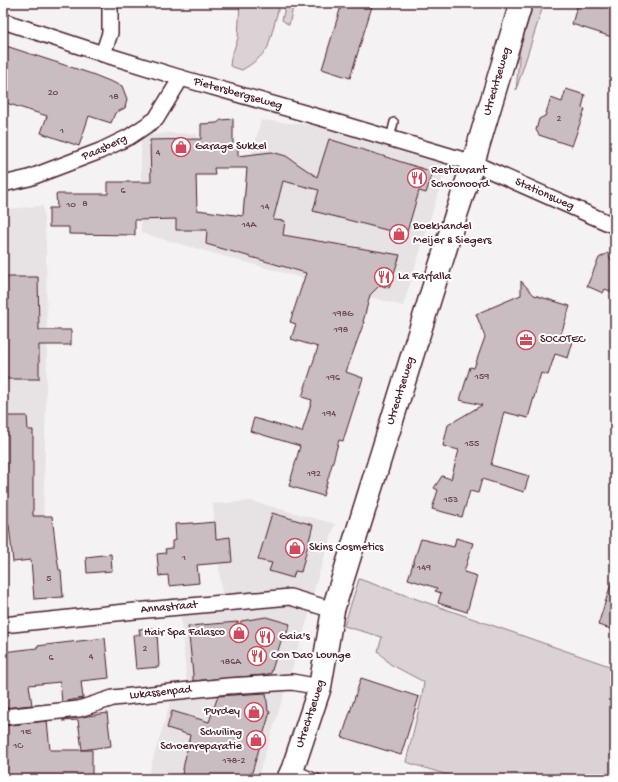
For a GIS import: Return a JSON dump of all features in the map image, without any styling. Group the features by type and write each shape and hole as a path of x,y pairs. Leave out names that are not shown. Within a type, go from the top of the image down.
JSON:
{"main road":[{"name":"Utrechtseweg","path":"291,774 320,687 333,610 473,163 521,3"}],"street":[{"path":"103,54 110,32 110,3"},
{"name":"Pietersbergseweg","path":"3,22 181,78 473,163"},
{"name":"Paasberg","path":"3,184 29,178 100,151 129,137 156,119 181,78"},
{"name":"Stationsweg","path":"473,163 615,226"},
{"name":"Annastraat","path":"3,624 290,597 333,610"},
{"name":"Lukassenpad","path":"3,718 79,709 113,698 228,686 292,682 320,687"}],"lane":[{"path":"390,139 394,122"},
{"path":"291,774 319,779"}],"shaded area":[{"path":"240,3 280,3 268,47 256,60 242,70 230,66 231,58 238,38"},
{"path":"286,3 294,3 289,25 282,20"},
{"path":"534,3 544,3 516,90 520,48"},
{"path":"261,120 317,126 440,163 445,171 403,306 141,233 141,137 168,133 197,134 197,209 241,215 245,181"},
{"path":"3,197 8,209 43,206 46,245 47,347 43,533 3,534"},
{"path":"251,501 335,524 315,586 309,615 257,779 147,779 172,697 188,694 179,600 222,595 213,504"},
{"path":"359,579 615,668 615,779 460,779 406,762 424,682 390,664 378,651 382,637 344,626"}],"building":[{"path":"342,3 373,3 350,78 322,69"},
{"path":"578,3 615,3 615,38 572,24"},
{"path":"3,45 92,74 122,86 127,99 125,108 115,113 111,123 89,116 79,146 41,133 47,116 3,102 5,92 3,91"},
{"path":"566,89 585,95 582,108 585,109 572,146 539,135 536,130 539,119 545,116 551,98 562,102"},
{"path":"233,119 233,148 238,148 238,156 272,152 286,156 317,177 329,139 433,172 426,193 419,191 406,235 313,211 319,190 283,181 273,220 285,221 283,235 400,255 389,288 380,285 370,295 364,322 346,372 363,378 343,441 339,440 323,496 289,486 300,446 250,431 254,418 302,432 312,400 302,397 318,347 291,339 296,324 290,322 306,273 206,244 207,230 176,230 176,219 135,220 135,235 69,234 69,227 49,227 49,208 57,208 56,194 108,194 108,182 151,182 150,140 201,139 201,124 217,123 221,120","holes":["214,168 247,168 243,216 197,210 196,175 215,175"]},
{"path":"608,253 611,260 615,262 615,293 605,289 603,293 587,286 599,258"},
{"path":"3,277 38,277 39,330 71,330 71,345 39,345 39,379 3,379"},
{"path":"521,281 534,295 570,306 561,334 574,338 568,358 555,354 548,375 541,373 528,418 504,412 491,465 529,476 524,492 482,479 478,493 470,491 462,517 432,509 438,490 434,488 442,476 451,479 459,450 443,446 448,425 482,405 460,400 470,367 474,368 485,337 476,314 521,295"},
{"path":"3,416 27,416 28,430 33,430 33,516 52,516 59,570 61,570 63,597 34,599 31,560 13,562 9,525 3,525"},
{"path":"272,513 313,525 301,572 295,571 293,578 269,571 272,563 258,560"},
{"path":"215,522 216,539 230,537 232,562 197,565 199,583 169,586 168,575 159,576 157,554 166,553 165,549 172,548 172,541 176,540 175,524"},
{"path":"456,538 473,543 464,572 477,576 467,612 438,603 441,593 435,591 437,588 408,579 421,539 454,547"},
{"path":"111,554 112,571 87,573 86,557"},
{"path":"612,581 615,581 615,630 598,625"},
{"path":"266,617 290,624 284,641 281,641 271,673 264,675 193,681 188,626 238,622 239,630 241,621"},
{"path":"154,628 155,633 157,633 159,667 136,669 133,635 140,635 139,629"},
{"path":"105,638 109,678 81,681 83,698 62,702 60,682 29,685 32,705 3,708 3,652 37,648 37,646"},
{"path":"361,678 419,697 401,755 342,737"},
{"path":"266,693 268,711 270,712 250,779 181,779 190,735 167,728 172,711 209,722 218,696"},
{"path":"107,713 111,746 82,750 78,720 63,721 63,720"},
{"path":"47,721 50,750 92,750 92,779 3,779 3,726"}],"place":[{"name":"Garage Sukkel","path":"181,147"},
{"name":"Restaurant Schoonoord","path":"417,178"},
{"name":"Boekhandel Meijer & Siegers","path":"399,234"},
{"name":"La Farfalla","path":"384,277"},
{"name":"SOCOTEC","path":"526,340"},
{"name":"Skins Cosmetics","path":"295,548"},
{"name":"Hair Spa Falasco","path":"239,633"},
{"name":"Gaia's","path":"265,637"},
{"name":"Con Dao Lounge","path":"257,656"},
{"name":"Purdey","path":"254,712"},
{"name":"Schuiling Schoenreparatie","path":"256,740"}]}
